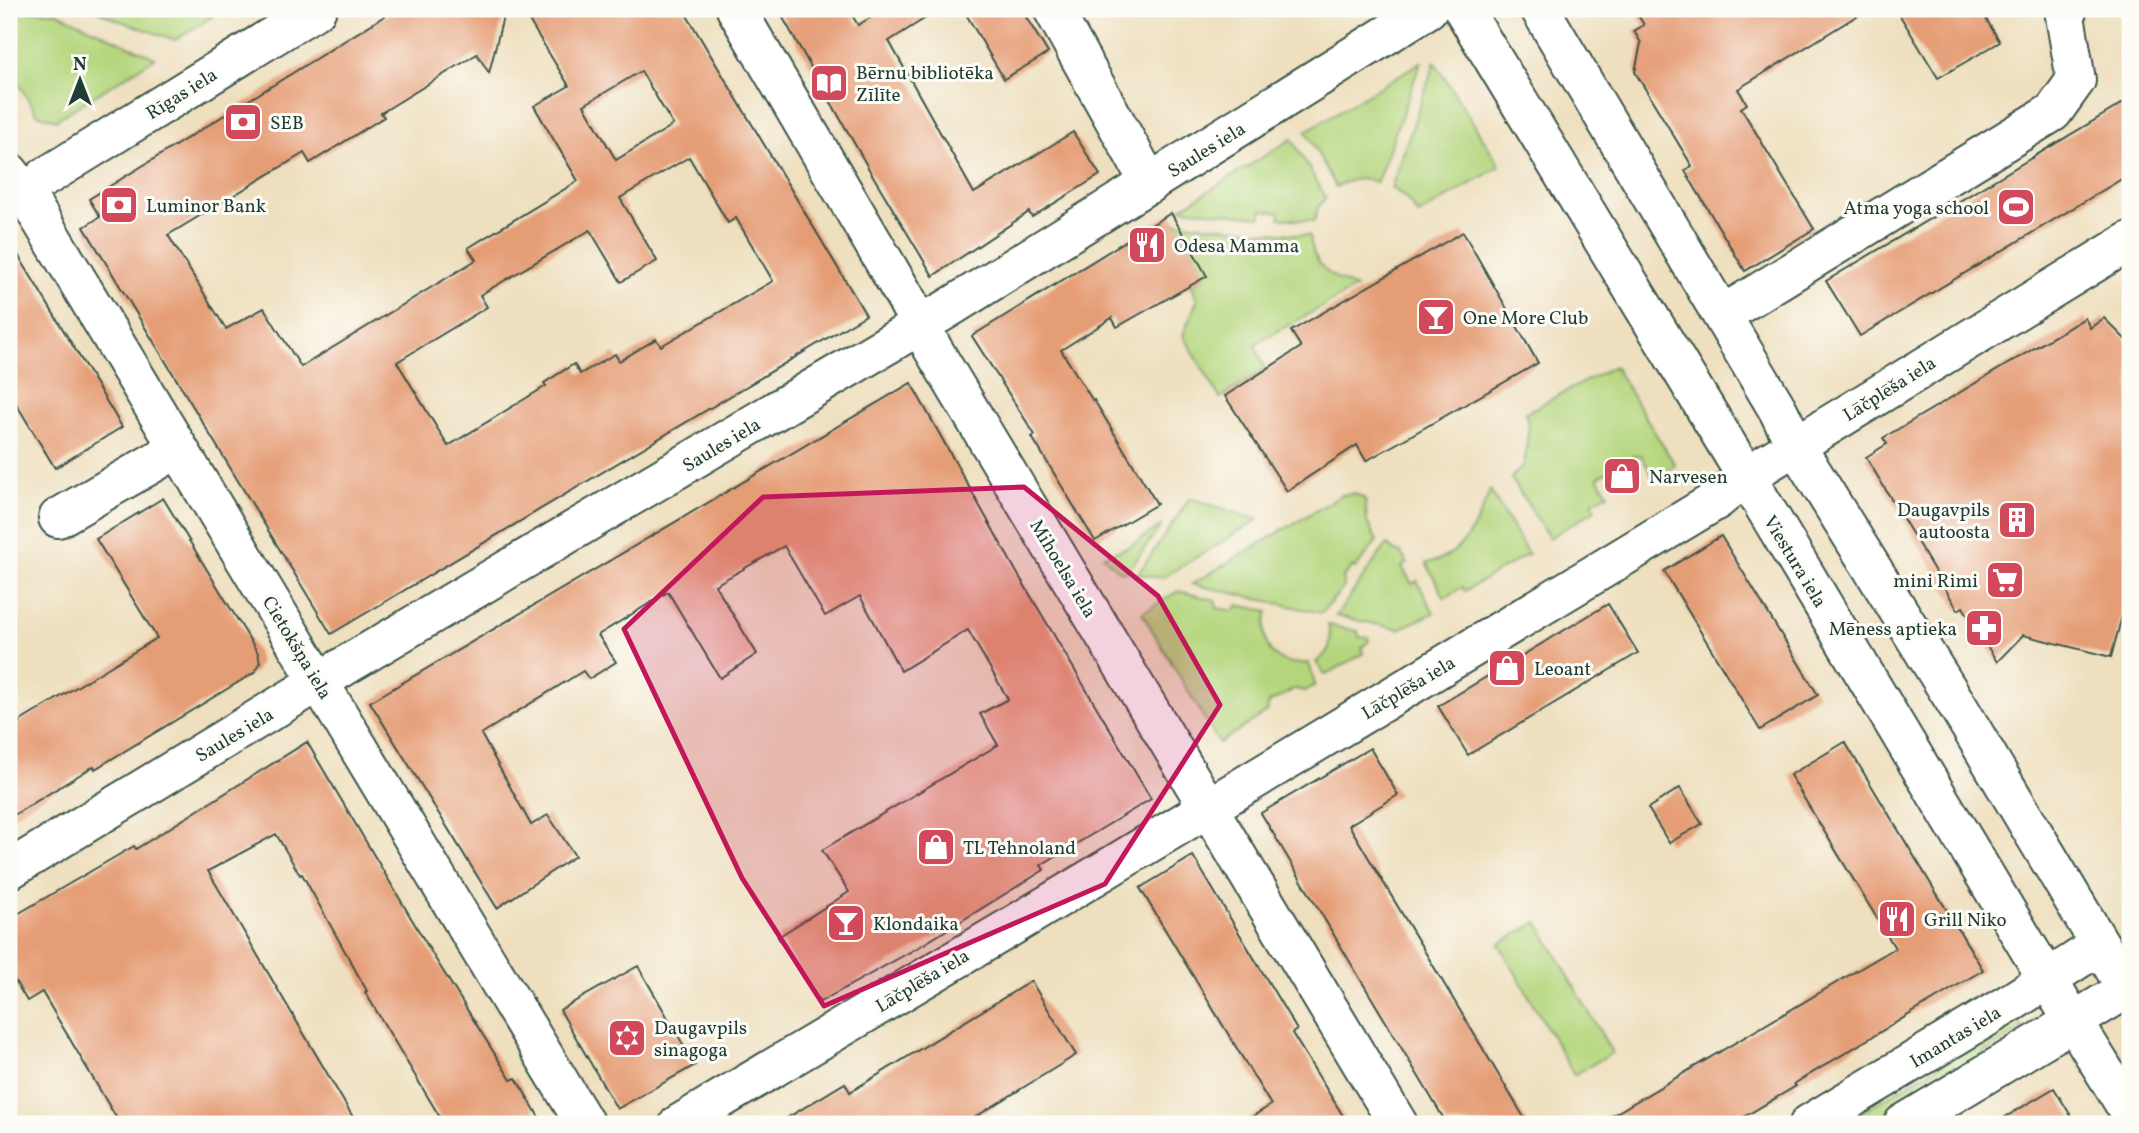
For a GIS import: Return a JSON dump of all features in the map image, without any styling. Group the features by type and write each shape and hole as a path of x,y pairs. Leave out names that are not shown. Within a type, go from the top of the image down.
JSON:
{"street":[{"name":"Rīgas iela","path":"27,174 317,9"},
{"name":"Mihoelsa iela","path":"736,9 919,326 1398,1124"},
{"path":"1053,9 1150,184"},
{"name":"Saules iela","path":"9,870 348,664 919,326 1428,9"},
{"name":"Viestura iela","path":"1462,9 2130,1113"},
{"path":"1540,9 1779,410 1796,446 1959,708 2129,992 2074,1021 1903,1124"},
{"path":"1722,315 2053,112 2076,80 2065,16 2068,9"},
{"name":"Cietokšņa iela","path":"27,174 23,190 585,1124"},
{"name":"Lāčplēša iela","path":"680,1124 1717,500 1746,476 2130,240"},
{"path":"58,518 177,449"},
{"name":"Imantas iela","path":"1809,1124 2100,945"}],"highlighted area":[{"path":"1024,487 1158,596 1220,705 1105,884 824,1006 742,878 624,629 763,497"}],"green space":[{"path":"9,9 56,12 155,58 56,120 37,114 9,68"},
{"path":"95,9 207,9 212,17 175,40 112,18"},
{"path":"1421,62 1377,182 1356,180 1336,187 1306,131"},
{"path":"1435,62 1500,166 1418,215 1406,199 1391,188"},
{"path":"1292,139 1326,198 1318,207 1314,221 1280,218 1280,212 1261,210 1261,217 1181,208"},
{"path":"1176,222 1310,236 1315,255 1324,269 1356,288 1255,344 1265,369 1220,398 1183,335 1197,301 1192,285 1206,276"},
{"path":"1614,366 1675,465 1654,479 1641,455 1634,456 1598,477 1608,494 1592,502 1595,510 1549,538 1511,478 1524,465 1529,425 1525,413"},
{"path":"1490,490 1528,554 1465,591 1462,587 1445,598 1426,563 1450,554 1467,537"},
{"path":"1354,493 1365,499 1367,522 1377,541 1356,568 1352,567 1342,578 1344,587 1321,613 1192,584 1342,495"},
{"path":"1190,498 1258,520 1162,578 1138,574"},
{"path":"1162,525 1127,572 1119,571 1103,556 1128,547"},
{"path":"1387,544 1401,553 1407,563 1402,567 1412,584 1417,581 1434,613 1399,629 1336,616"},
{"path":"1178,591 1215,600 1217,608 1234,611 1238,605 1268,611 1265,634 1271,651 1286,661 1309,663 1315,685 1305,691 1295,689 1269,703 1267,712 1219,743 1142,613"},
{"path":"1328,625 1358,631 1359,637 1368,638 1369,641 1362,647 1363,654 1325,675 1316,662 1330,646"},
{"path":"1538,922 1612,1053 1574,1075 1499,944"},
{"path":"2017,1018 2023,1029 1867,1124 1843,1124"}],"building":[{"path":"396,9 505,9 489,73 477,54 381,113 384,117 310,163 304,153 168,235 226,329 264,308 301,367 476,260 468,248 578,181 534,106 569,86 522,9 683,9 866,315 331,634 84,227 100,217 89,199","holes":["641,71 673,125 616,160 584,105","689,157 728,223 736,218 773,281 661,346 656,339 619,361 615,354 580,374 574,364 544,383 546,386 448,446 397,362 487,307 480,295 590,230 621,282 657,261 620,198"]},
{"path":"778,9 848,9 858,25 885,9 940,9 889,41 974,193 1073,132 1100,175 1032,217 1029,212 933,276"},
{"path":"963,9 1021,9 1048,53 1004,79"},
{"path":"1634,9 1868,9 1738,89 1747,104 1741,108 1814,229 1745,271 1685,171 1692,166 1635,72 1641,43 1634,31 1644,25"},
{"path":"1896,9 1980,9 2000,42 1938,78"},
{"path":"2130,99 2130,174 1860,336 1826,281"},
{"path":"1171,213 1207,276 1117,327 1112,318 1061,350 1157,504 1095,541 1032,437 1035,435 972,336"},
{"path":"1463,232 1538,363 1366,461 1357,445 1287,491 1225,396 1301,347 1291,331"},
{"path":"9,240 122,427 55,468 9,392"},
{"name":"Daugavpils autoosta","path":"2085,318 2090,328 2104,318 2130,344 2130,586 2111,657 2023,635 1997,662 1963,607 1958,610 1866,457 1887,444 1883,438"},
{"path":"911,383 1016,571 1151,799 1041,865 1044,870 919,947 820,1002 778,937 849,892 822,850 998,745 980,714 1008,699 968,630 901,671 860,596 825,616 784,546 715,585 757,654 720,678 668,592 598,635 616,662 589,679 583,671 481,734 531,825 548,815 575,856 497,908 370,702"},
{"path":"163,498 258,653 260,663 255,672 9,818 9,728 157,638 96,539"},
{"path":"1721,536 1818,695 1760,730 1664,571"},
{"path":"1608,604 1638,653 1468,755 1438,706"},
{"path":"307,742 433,955 511,1080 516,1078 543,1124 444,1124 365,992 367,991 302,874 300,875 276,834 208,871 357,1124 120,1124 42,992 27,1001 9,971 9,919 134,846 136,849"},
{"path":"1845,742 1983,970 1732,1124 1598,1124 1895,948 1790,775"},
{"path":"1370,748 1398,795 1349,825 1528,1124 1447,1124 1261,813"},
{"path":"1680,788 1702,824 1669,843 1648,808"},
{"path":"1193,856 1297,1030 1292,1033 1348,1124 1240,1124 1271,1105 1140,888"},
{"name":"Daugavpils sinagoga","path":"638,966 695,1065 617,1109 560,1010"},
{"path":"1031,981 1076,1055 964,1124 777,1124 845,1083 850,1092"},
{"path":"2054,1088 2076,1124 1994,1124"}],"place":[{"name":"Bērnu bibliotēka Zīlīte","path":"829,83"},
{"name":"SEB","path":"243,122"},
{"name":"Luminor Bank","path":"119,205"},
{"name":"Atma yoga school","path":"2016,207"},
{"name":"Odesa Mamma","path":"1147,245"},
{"name":"One More Club","path":"1436,317"},
{"name":"Narvesen","path":"1622,476"},
{"name":"Daugavpils autoosta","path":"2017,520"},
{"name":"mini Rimi","path":"2005,580"},
{"name":"Mēness aptieka","path":"1984,628"},
{"name":"Leoant","path":"1507,668"},
{"name":"TL Tehnoland","path":"936,847"},
{"name":"Grill Niko","path":"1897,919"},
{"name":"Klondaika","path":"846,923"},
{"name":"Daugavpils sinagoga","path":"627,1038"}]}
